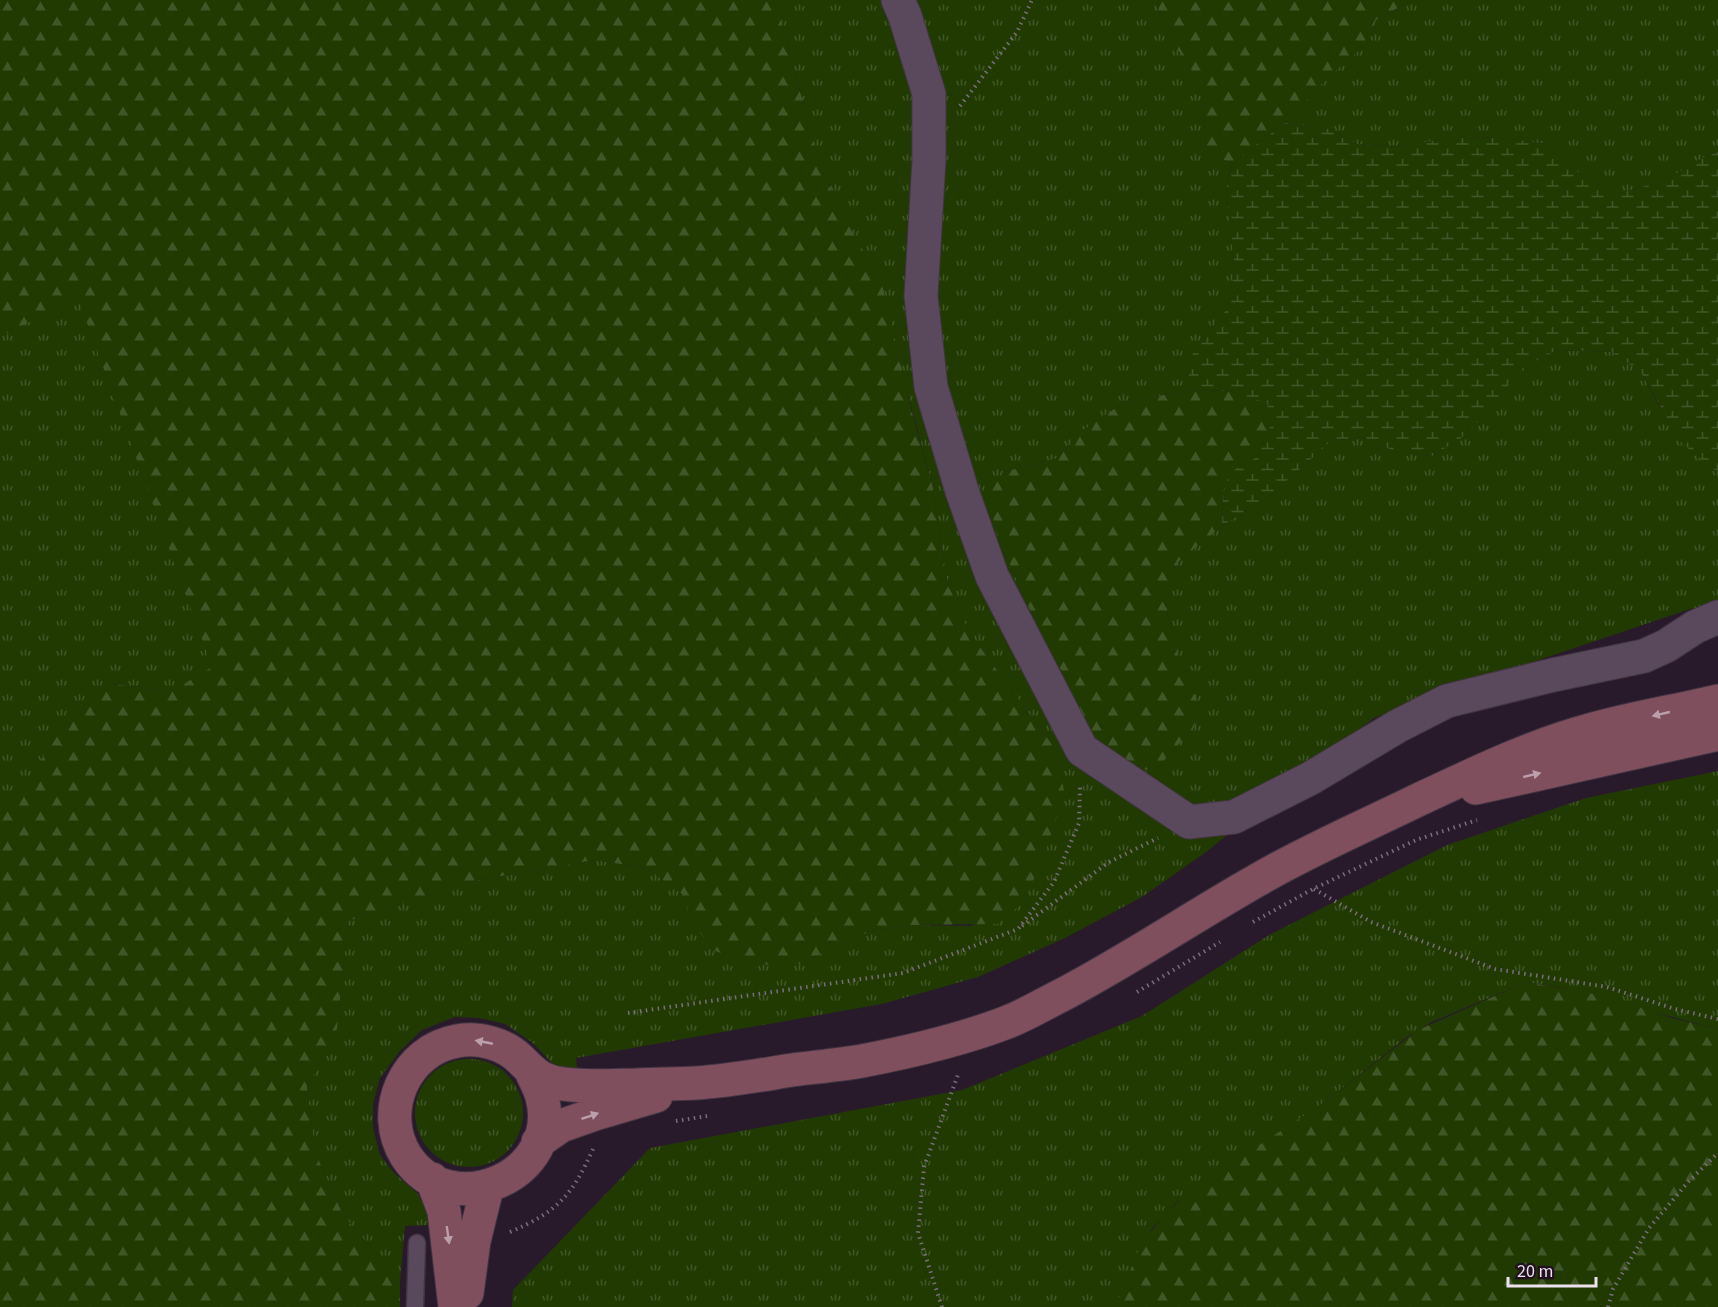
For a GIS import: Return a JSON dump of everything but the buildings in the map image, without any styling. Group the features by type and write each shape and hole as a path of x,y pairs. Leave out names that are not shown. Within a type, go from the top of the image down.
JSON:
{"main road":[{"path":"532,1073 555,1083 591,1086 700,1083 861,1061 940,1043 1008,1022 1096,977 1276,870 1352,830 1511,756 1590,730 1718,701"},
{"path":"1413,803 1718,734"},
{"path":"463,1040 483,1040 502,1046 519,1058 532,1073 543,1099 543,1128 538,1142 533,1155 513,1176 487,1188 464,1190 442,1185 422,1174 407,1157 397,1137 394,1114 398,1092 408,1071 423,1055 443,1044 463,1040"},
{"path":"538,1142 569,1123 700,1083"},
{"path":"432,1179 444,1211 455,1307"},
{"path":"465,1307 474,1241 487,1188"}],"street":[{"path":"898,0 929,94 929,160 921,296 931,387 962,490 992,576 1082,750 1189,822 1234,818 1311,778 1398,726 1447,701 1644,656 1666,646 1695,627 1718,617"}],"lane":[{"path":"414,1307 417,1244"}],"path":[{"path":"960,107 1017,32 1032,0"},
{"path":"1018,929 1054,882 1079,823 1082,750"},
{"path":"628,1013 903,973 1018,929 1110,862 1189,822"},
{"path":"1313,889 1371,922 1495,969 1607,987 1675,1009 1718,1019"},
{"path":"942,1307 918,1233 924,1167 959,1071"},
{"path":"504,1234 532,1223 556,1206 574,1187 595,1144"},
{"path":"1608,1307 1613,1289 1649,1228 1689,1181 1718,1153"}],"green space":[{"path":"0,0 778,0 779,12 820,166 844,217 882,284 912,412 933,488 947,581 968,631 1056,750 1064,791 1042,864 1020,905 997,924 911,925 871,931 799,964 752,965 713,950 692,921 682,894 647,868 594,860 467,882 348,921 337,1029 307,1087 315,1152 343,1215 400,1281 400,1307 0,1307 0,805 25,788 44,755 82,701 112,684 172,691 212,667 78,298 0,337"},
{"path":"778,0 1157,0 1161,26 1197,77 1202,100 1206,145 1217,159 1233,162 1226,189 1235,269 1226,310 1189,359 1189,390 1123,403 1082,431 1058,458 1004,472 999,540 1040,633 1065,677 1076,718 1155,770 1194,728 1199,705 1175,647 1168,618 1165,592 1178,562 1222,526 1272,494 1331,441 1361,437 1397,452 1432,456 1460,439 1486,414 1521,369 1557,350 1611,352 1640,371 1660,407 1711,468 1718,471 1718,606 1690,609 1374,718 1206,852 1142,897 1065,938 978,977 882,1004 576,1058 577,1069 562,1068 551,1062 533,1043 505,1024 480,1018 455,1017 422,1030 400,1051 380,1078 373,1104 373,1128 380,1155 394,1173 417,1193 426,1207 430,1225 405,1226 400,1281 343,1215 315,1152 307,1087 337,1029 348,921 467,882 594,860 647,868 683,894 692,921 798,964 871,931 911,925 972,926 1056,750 968,631 947,581 933,488 896,349 844,217 820,166 779,12"},
{"path":"1157,0 1412,0 1376,20 1369,42 1331,74 1285,123 1233,162 1217,159 1206,145 1202,100 1197,77 1161,26"},
{"path":"1412,0 1718,0 1718,152 1706,156 1666,180 1617,194 1581,175 1546,144 1502,138 1451,137 1404,147 1357,144 1329,129 1285,123 1331,74 1369,42 1376,20"},
{"path":"1285,123 1329,129 1357,144 1404,147 1451,137 1502,138 1546,144 1581,175 1617,194 1666,180 1706,156 1718,152 1718,471 1711,468 1681,442 1640,371 1611,352 1557,350 1521,369 1486,414 1460,439 1432,456 1397,452 1361,437 1331,441 1272,494 1222,526 1223,495 1229,473 1257,457 1271,424 1267,403 1230,391 1189,390 1189,359 1226,310 1235,269 1226,189 1233,162"},
{"path":"78,297 213,668 172,691 112,684 44,755 25,788 0,805 0,337"},
{"path":"1189,390 1230,391 1267,402 1271,424 1257,457 1223,495 1222,526 1178,562 1165,592 1175,647 1199,705 1194,728 1155,770 1134,769 1112,760 1076,718 1065,677 1040,633 999,540 986,491 1004,472 1058,458 1082,431 1123,403"},
{"path":"1718,771 1718,1029 1562,988 1526,982 1432,1022 1407,1037 1326,1101 1176,1203 1152,1228 1115,1307 512,1307 513,1290 650,1148 962,1090 1142,1016 1269,935 1447,845 1586,798"},
{"path":"1526,982 1604,996 1672,1018 1718,1029 1718,1307 1115,1307 1141,1244 1163,1216 1190,1191 1326,1101 1418,1030"},
{"path":"469,1059 490,1063 507,1075 519,1092 523,1113 519,1134 507,1151 490,1163 469,1167 448,1163 431,1151 419,1134 415,1113 419,1092 431,1075 448,1063"}]}
